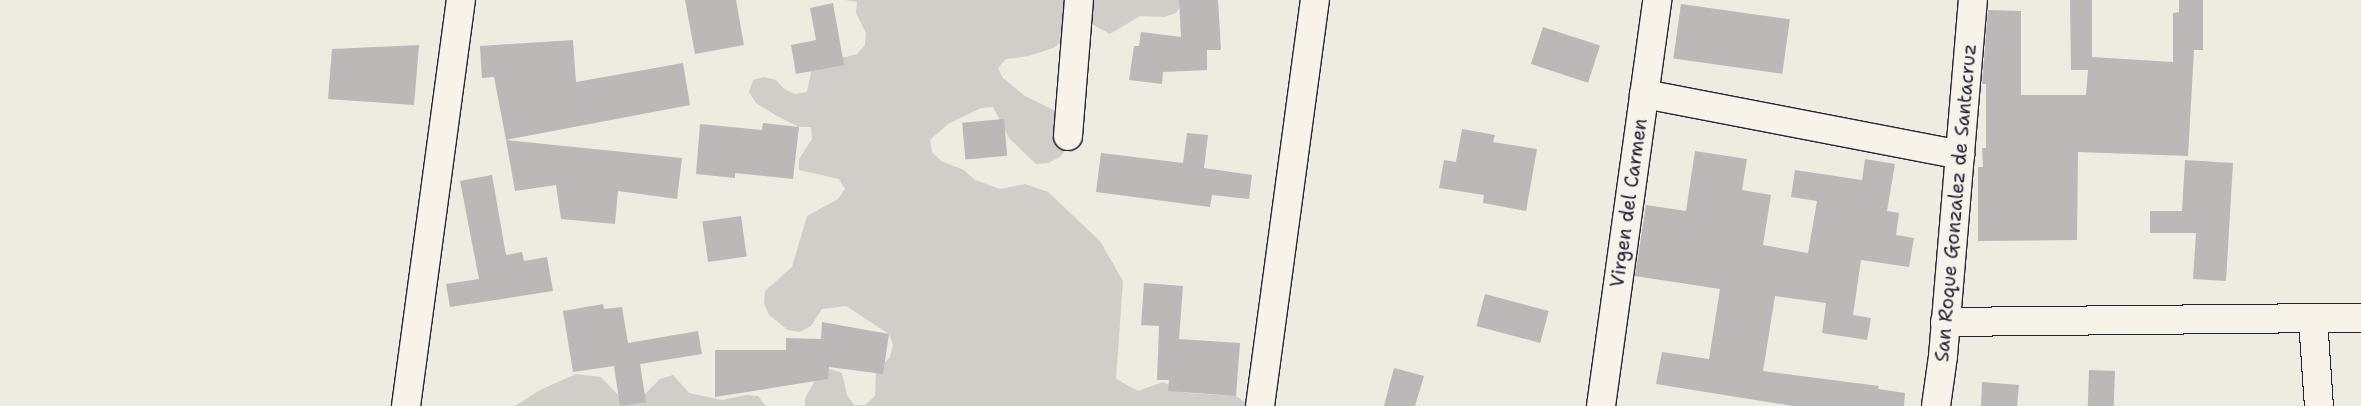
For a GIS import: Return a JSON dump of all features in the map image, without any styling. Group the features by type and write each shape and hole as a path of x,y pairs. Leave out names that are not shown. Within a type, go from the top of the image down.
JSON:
{"street":[{"path":"406,406 462,0"},
{"path":"1068,136 1079,0"},
{"path":"1260,406 1315,0"},
{"name":"Virgen del Carmen","path":"1601,406 1657,0"},
{"name":"San Roque Gonzalez de Santacruz","path":"1936,406 1973,0"},
{"path":"1644,94 1960,155"},
{"path":"1945,322 2361,318"},
{"path":"2313,319 2319,406"}],"shaded area":[{"path":"845,0 1184,0 1176,13 1164,17 1140,16 1110,34 1088,22 1053,48 1029,56 1006,59 998,68 1003,78 1025,96 1060,113 1067,148 1060,157 1048,163 1036,164 1009,138 993,107 981,108 948,124 930,140 932,152 941,161 964,170 975,180 1000,189 1025,184 1048,192 1100,241 1123,281 1116,379 1138,391 1163,382 1186,393 1236,396 1250,406 805,406 805,398 818,375 830,369 842,373 847,395 854,405 865,405 875,396 876,372 890,357 893,344 889,334 846,306 822,309 811,326 800,332 788,330 769,315 764,303 765,291 792,267 807,216 838,199 845,189 839,179 799,170 799,159 812,139 811,127 799,127 777,116 756,103 749,92 753,80 764,77 776,80 784,89 795,94 807,92 812,68 833,55 846,57 857,54 865,45 866,33 856,13 857,2"},
{"path":"576,374 601,377 619,396 641,398 660,379 673,375 689,393 722,400 746,395 758,396 766,406 515,406 540,390"}],"building":[{"path":"685,0 736,0 744,45 695,54"},
{"path":"1179,0 1218,0 1221,50 1207,50 1207,70 1163,72 1162,84 1129,80 1134,46 1139,46 1141,32 1181,37"},
{"path":"2070,0 2092,0 2092,57 2173,62 2173,13 2179,12 2179,0 2203,0 2203,50 2194,50 2188,156 2078,152 2077,240 1978,241 1978,167 1983,167 1982,148 1986,148 1986,84 1982,84 1988,10 2021,11 2021,95 2086,95 2088,70 2071,70"},
{"path":"833,3 844,65 796,74 791,45 816,40 810,8"},
{"path":"1681,4 1790,19 1782,74 1673,58"},
{"path":"1543,27 1600,46 1588,83 1531,64"},
{"path":"573,40 576,82 683,63 690,105 506,140 494,77 482,78 480,46"},
{"path":"419,45 414,105 328,99 332,49"},
{"path":"1004,119 1007,156 965,160 962,123"},
{"path":"763,123 799,127 793,179 735,173 735,178 696,174 700,124 762,130"},
{"path":"1462,129 1495,135 1493,142 1537,149 1526,211 1483,203 1484,195 1439,188 1444,160 1456,162"},
{"path":"1187,133 1208,135 1204,168 1252,175 1249,199 1212,195 1210,207 1096,192 1101,153 1183,163"},
{"path":"506,140 682,158 677,199 618,191 615,224 561,219 556,185 515,191"},
{"path":"1695,151 1747,159 1742,190 1771,195 1763,245 1808,253 1817,201 1791,197 1795,170 1862,180 1865,159 1895,164 1887,211 1899,213 1896,235 1914,238 1909,267 1861,260 1853,315 1871,318 1867,340 1822,333 1826,303 1775,296 1763,371 1879,386 1878,389 1905,393 1904,406 1793,406 1656,384 1662,352 1709,359 1720,289 1635,276 1646,205 1686,211"},
{"path":"2185,160 2233,163 2226,281 2193,279 2196,233 2150,233 2150,211 2182,211"},
{"path":"492,175 506,255 522,252 524,261 547,257 553,291 450,307 446,284 479,279 460,181"},
{"path":"741,216 747,257 708,262 702,221"},
{"path":"1144,283 1183,286 1179,339 1240,343 1236,396 1168,391 1169,380 1157,380 1159,326 1141,325"},
{"path":"1485,294 1549,311 1540,343 1476,326"},
{"path":"603,304 604,309 622,307 628,343 698,331 702,354 640,364 646,402 620,406 614,366 573,372 563,311"},
{"path":"822,322 889,334 883,374 829,367 828,379 715,397 715,350 786,350 786,338 821,339"},
{"path":"1394,368 1424,376 1415,406 1384,406"},
{"path":"2089,370 2115,371 2114,406 2088,406"},
{"path":"1982,382 2019,385 2017,406 1981,406"}]}
